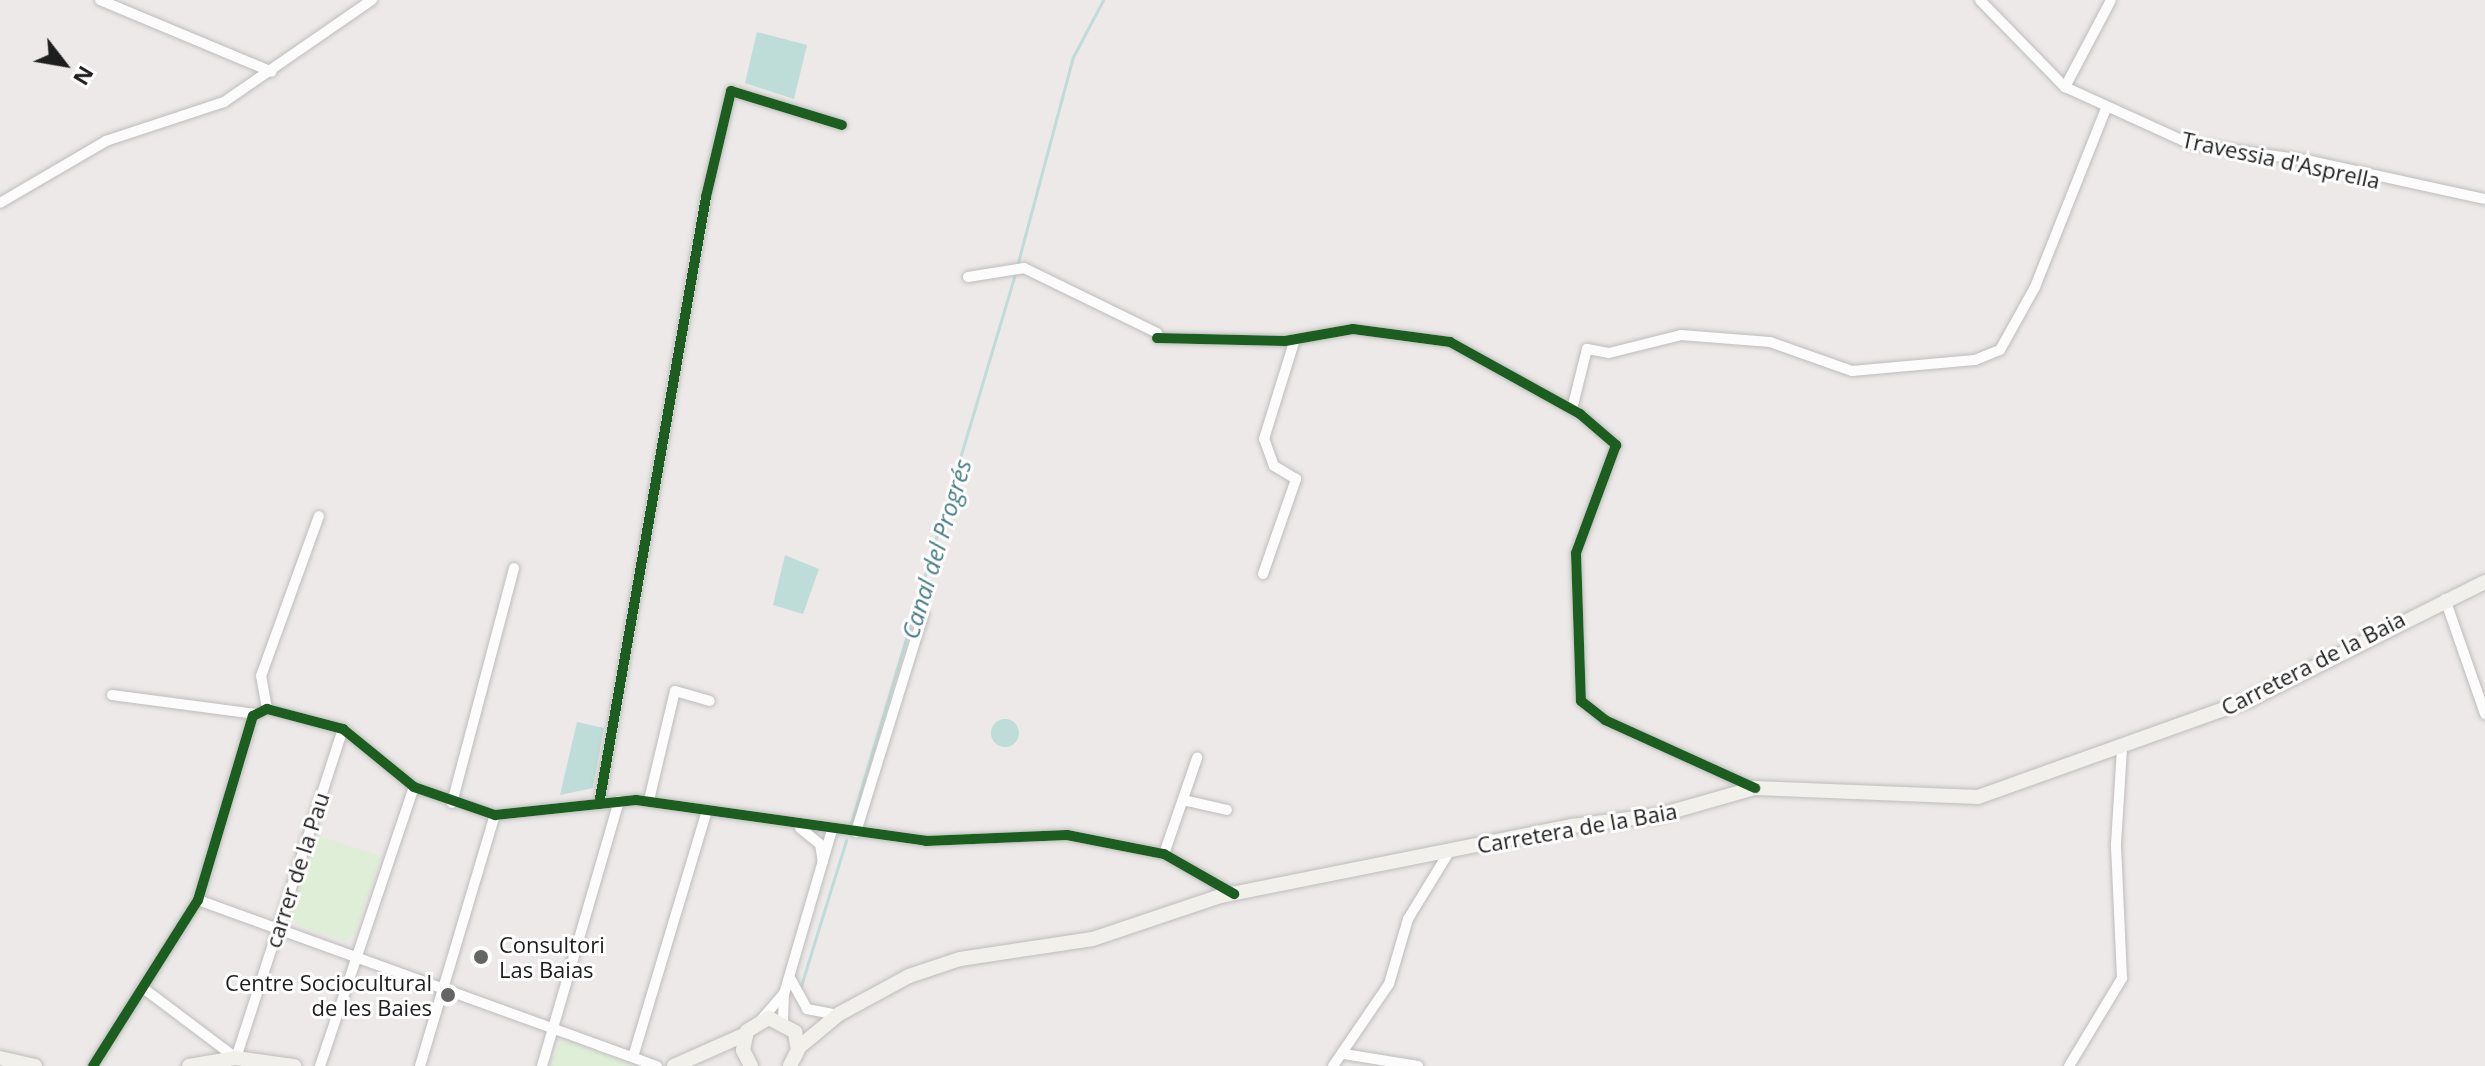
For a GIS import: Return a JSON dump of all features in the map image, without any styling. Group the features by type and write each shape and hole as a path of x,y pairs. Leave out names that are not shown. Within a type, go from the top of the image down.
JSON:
{"main road":[{"name":"Carretera de la Baia","path":"798,1048 836,1014 909,976 960,959 1093,939 1234,894 1660,815 1755,788 1978,797 2122,749 2249,700 2445,599 2485,582"},
{"name":"Carretera de la Baia","path":"760,1021 786,1024 836,1014"},
{"path":"674,1066 746,1034 760,1021"},
{"path":"786,1024 798,1048 790,1066"},
{"path":"711,1052 748,1062 746,1034"},
{"path":"0,1058 35,1066"},
{"path":"192,1066 236,1058 294,1066"}],"street":[{"path":"100,0 272,72"},
{"path":"0,203 106,141 224,102 272,72 372,0"},
{"name":"Travessia d'Asprella","path":"1980,0 2065,87 2106,109 2190,144 2306,160 2485,199"},
{"path":"2065,87 2111,0"},
{"path":"599,804 703,212 731,91 842,125"},
{"path":"1572,409 1587,349 1609,353 1681,335 1770,342 1852,371 1975,360 2000,350 2035,287 2106,109"},
{"path":"968,277 1024,268 1157,336 1218,344 1295,339 1353,329 1450,342 1572,409 1616,445 1576,553 1581,701 1605,720 1755,788"},
{"path":"1263,574 1296,479 1274,466 1264,439 1295,339"},
{"path":"267,709 261,676 319,516"},
{"path":"452,803 514,568"},
{"path":"2445,599 2485,714"},
{"path":"856,832 924,613"},
{"path":"649,800 675,691 710,701"},
{"path":"112,695 254,715 267,709 343,729 414,787 452,803 495,815 649,800 794,825 926,841 1067,835 1164,854 1234,894"},
{"path":"93,1066 198,900 254,715"},
{"name":"carrer de la Pau","path":"236,1058 343,729"},
{"path":"2069,1066 2122,978 2116,844 2122,749"},
{"path":"1164,854 1197,758"},
{"path":"320,1066 414,787"},
{"path":"1183,800 1227,810"},
{"path":"542,1066 619,801"},
{"path":"633,1057 707,811"},
{"path":"420,1066 495,815"},
{"path":"794,825 820,844 824,868"},
{"path":"760,1021 784,994 790,978 824,868 829,830"},
{"path":"1333,1066 1389,984 1408,919 1449,852"},
{"path":"198,900 657,1066"},
{"path":"790,978 807,1009 836,1014"},
{"path":"143,988 236,1058"},
{"path":"784,994 786,1024"},
{"path":"1344,1054 1418,1066"}],"green space":[{"path":"316,835 381,856 354,935 344,941 297,925 291,915"},
{"path":"563,1039 636,1066 548,1066"}],"water":[{"path":"757,32 807,45 794,99 745,83"},
{"path":"785,555 819,569 803,614 773,605"},
{"path":"1005,719 1015,723 1019,733 1015,743 1005,747 995,743 991,733 995,723"},
{"path":"577,722 604,728 593,788 560,795"}],"waterway":[{"name":"Canal del Progrés","path":"1018,262 1073,57 1103,0"},
{"name":"Canal del Progrés","path":"850,826 1015,274"},
{"path":"800,989 846,840"}],"cycle path":[{"path":"599,804 706,197 731,91 842,125"},
{"path":"1157,338 1285,341 1353,329 1450,342 1580,414 1616,445 1576,553 1581,701 1605,720 1755,788"},
{"path":"93,1066 198,900 253,716 267,709 343,729 414,787 495,815 636,800 926,841 1067,835 1164,854 1234,894"}],"place":[{"name":"Consultori Las Baias","path":"481,957"},
{"name":"Centre Sociocultural de les Baies","path":"448,995"}]}
